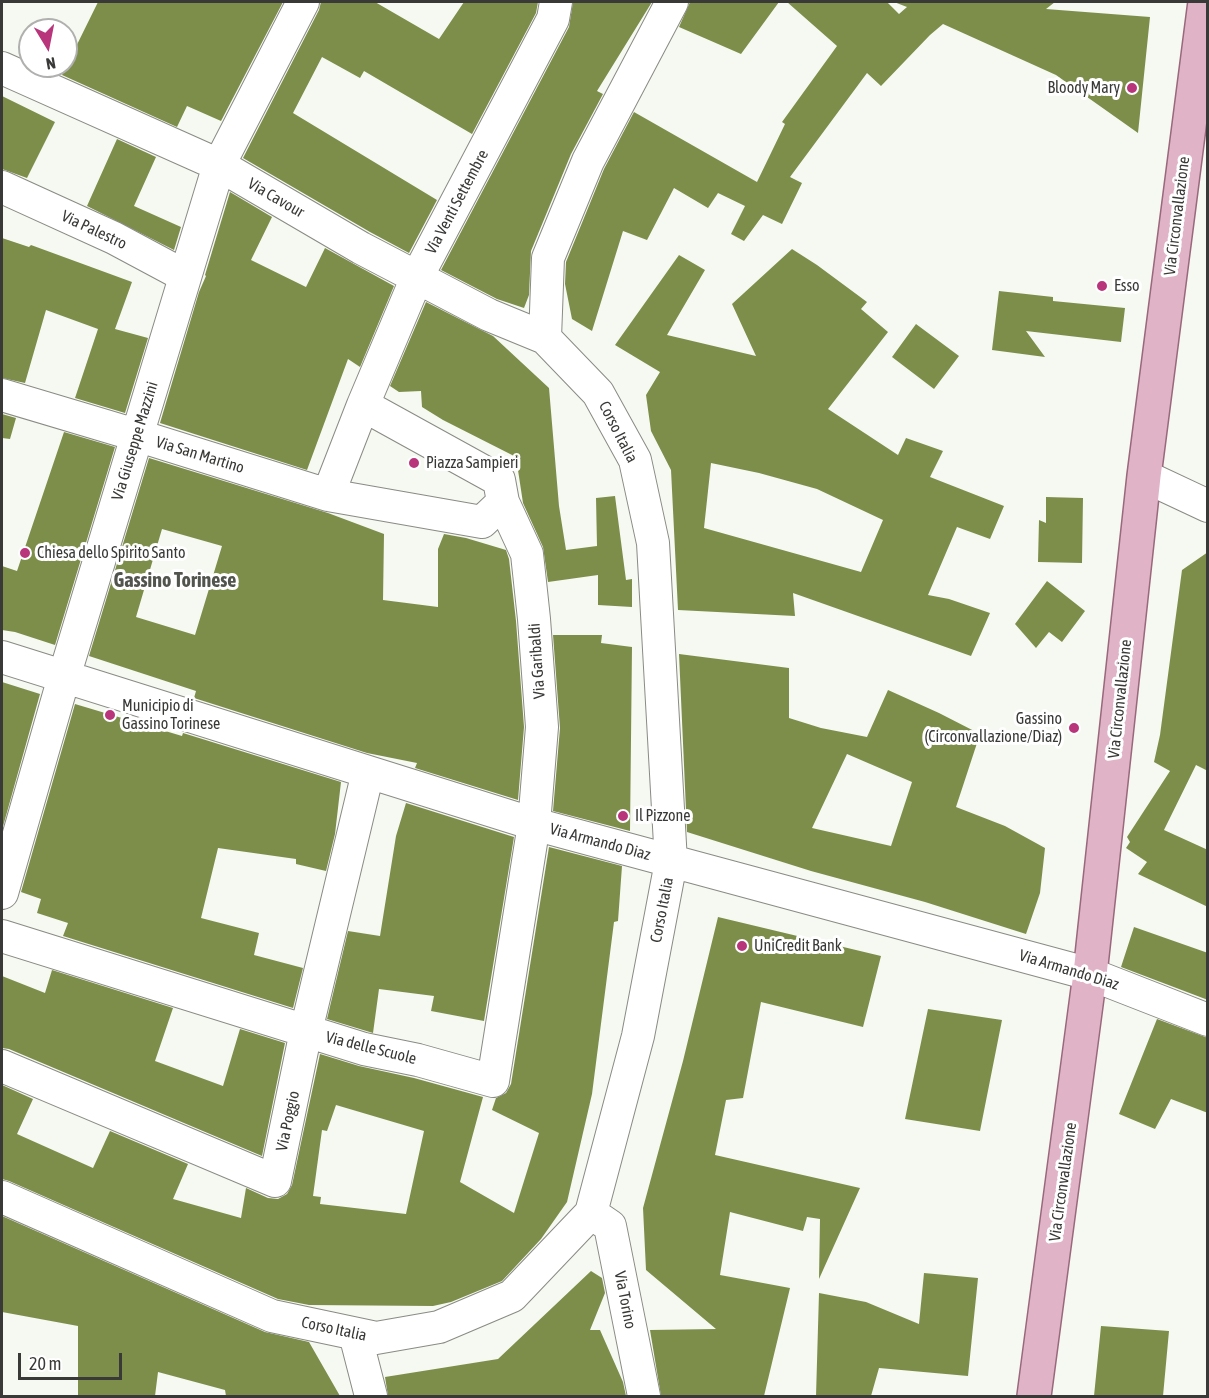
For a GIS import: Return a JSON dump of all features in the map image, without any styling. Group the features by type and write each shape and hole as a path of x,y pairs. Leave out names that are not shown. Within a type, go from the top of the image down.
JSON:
{"main road":[{"name":"Via Circonvallazione","path":"1034,1396 1090,974 1144,476 1205,2"}],"street":[{"name":"Via Venti Settembre","path":"363,405 417,277 553,19 556,2"},
{"path":"545,338 548,258 588,161 672,2"},
{"name":"Via Giuseppe Mazzini","path":"2,893 136,435 219,165 295,4"},
{"name":"Via Cavour","path":"2,68 219,165 361,248 489,315 545,338"},
{"name":"Via Palestro","path":"2,187 114,238 185,276"},
{"name":"Corso Italia","path":"2,1197 272,1316 376,1338 439,1327 512,1296 591,1213 638,1036 671,862 653,543 635,460 598,393 545,338"},
{"name":"Via San Martino","path":"2,395 328,495"},
{"path":"363,405 499,480 503,502 482,522 328,495 363,405"},
{"path":"1144,476 1208,506"},
{"name":"Via Garibaldi","path":"503,502 527,554 534,619 542,728 534,824"},
{"name":"Via Armando Diaz","path":"2,657 534,824 1090,974 1208,1020"},
{"name":"Via Poggio","path":"2,1066 275,1181 306,1031 368,772"},
{"name":"Via delle Scuole","path":"2,936 364,1049 418,1060 492,1081 534,824"},
{"name":"Via Torino","path":"591,1213 610,1226 644,1396"},
{"path":"355,1334 371,1396"}],"building":[{"path":"98,2 283,2 221,121 187,106 177,127 69,78 78,78 78,43"},
{"path":"321,2 375,2 439,39 464,2 538,2 536,13 472,134 364,71 360,78 322,57 293,113 437,200 409,253 243,158"},
{"path":"573,2 652,2 597,91 603,94 571,154 531,251 529,295 524,308 497,299 441,270 569,27"},
{"path":"690,2 779,2 741,54 679,27"},
{"path":"787,2 887,2 899,14 907,7 894,2 1055,2 1046,9 1150,17 1138,133 1056,75 943,24 881,86 867,73 790,177 802,183 782,224 763,215 744,241 731,234 745,206 718,193 708,208 674,188 647,240 623,231 592,331 572,319 565,284 566,262 604,169 634,112 757,182 785,124 782,122 837,46"},
{"path":"2,96 55,122 27,178 2,169"},
{"path":"117,139 156,157 134,206 181,227 174,250 87,206"},
{"path":"230,192 272,217 251,260 306,287 325,248 394,286 360,367 348,359 307,470 160,423"},
{"path":"2,238 29,247 31,245 132,282 115,329 148,338 125,413 75,398 98,329 46,310 25,383 2,378"},
{"path":"792,249 867,302 861,309 888,332 828,409 898,455 906,438 943,451 930,477 1004,506 990,539 957,527 928,595 949,599 990,613 971,656 793,593 795,616 678,610 671,470 651,431 646,395 660,372 615,345 679,255 705,270 667,335 756,356 732,304","holes":["711,463 817,489 883,520 861,572 704,528"]},
{"path":"999,291 1053,297 1053,301 1125,308 1121,342 1026,331 1045,357 992,350"},
{"path":"426,302 493,336 549,388 559,506 566,550 597,546 596,498 615,496 626,580 632,579 632,607 598,605 598,575 548,582 543,547 523,503 516,457 422,407 421,391 399,392 390,386"},
{"path":"916,324 959,356 934,389 892,357"},
{"path":"2,414 16,418 10,439 2,438"},
{"path":"64,432 115,447 55,645 2,630 2,566 17,571"},
{"path":"149,458 328,513 384,534 383,600 438,607 438,549 444,534 506,550 516,621 524,727 518,800 415,768 417,763 367,753 194,698 196,691 89,656","holes":["162,529 222,546 195,635 136,617"]},
{"path":"1046,497 1083,498 1082,563 1038,562 1039,520 1046,523"},
{"path":"1208,552 1208,771 1196,765 1164,830 1208,850 1208,907 1138,874 1147,862 1126,848 1130,842 1127,837 1170,771 1154,762 1160,735 1182,570"},
{"path":"1047,581 1085,611 1062,642 1049,632 1036,648 1015,624"},
{"path":"553,635 602,635 601,643 632,647 630,831 553,811 560,728"},
{"path":"679,654 789,668 789,718 821,728 867,737 888,690 980,734 956,807 1005,826 1045,848 1040,893 1026,934 687,832","holes":["847,754 912,782 891,846 812,828"]},
{"path":"2,682 40,694 2,830"},
{"path":"75,704 182,736 183,733 341,782 335,834 326,871 296,864 296,859 218,848 201,918 259,933 254,955 303,968 293,1008 63,936 68,923 37,913 41,899 21,892"},
{"path":"406,803 514,837 484,1021 431,1011 434,996 379,989 373,1033 327,1019 348,931 380,936 396,836"},
{"path":"549,847 622,866 618,921 614,922 592,1094 567,1202 541,1239 502,1281 451,1302 433,1306 309,1305 278,1299 2,1179 2,1085 33,1099 17,1134 93,1168 110,1131 188,1164 173,1199 241,1218 246,1188 268,1198 278,1199 287,1194 292,1185 320,1054 483,1097 460,1182 514,1213 539,1133 492,1110 496,1098 506,1093 511,1084","holes":["336,1105 424,1131 406,1214 320,1204 321,1197 313,1196 322,1130 327,1131"]},
{"path":"718,917 881,956 863,1027 761,1002 743,1098 726,1100 715,1155 860,1188 819,1279 820,1219 807,1217 803,1231 730,1212 720,1275 790,1288 764,1396 661,1396 650,1330 716,1329 646,1270 643,1208 683,1061"},
{"path":"1134,927 1208,953 1208,1000 1121,967"},
{"path":"52,970 173,1008 155,1061 223,1086 240,1029 285,1043 262,1156 2,1048 2,976 45,993"},
{"path":"928,1009 1002,1020 980,1131 905,1119"},
{"path":"1157,1019 1208,1038 1208,1113 1171,1099 1155,1129 1119,1114"},
{"path":"2,1216 265,1332 309,1342 340,1396 226,1396 225,1390 158,1372 155,1396 78,1396 78,1326 2,1312"},
{"path":"591,1271 602,1278 605,1293 590,1330 600,1330 623,1382 626,1396 388,1396 385,1377 498,1359"},
{"path":"924,1273 978,1278 968,1376 879,1368 871,1396 816,1396 819,1293 866,1302 919,1324"},
{"path":"1101,1326 1169,1331 1163,1396 1094,1396"}],"place":[{"name":"Bloody Mary","path":"1132,88"},
{"name":"Esso","path":"1102,286"},
{"name":"Piazza Sampieri","path":"414,463"},
{"name":"Chiesa dello Spirito Santo","path":"25,553"},
{"name":"Municipio di Gassino Torinese","path":"110,715"},
{"name":"Gassino (Circonvallazione/Diaz)","path":"1074,728"},
{"name":"Il Pizzone","path":"623,816"},
{"name":"UniCredit Bank","path":"742,946"}],"district":[{"name":"Gassino Torinese","path":"175,581"}]}
